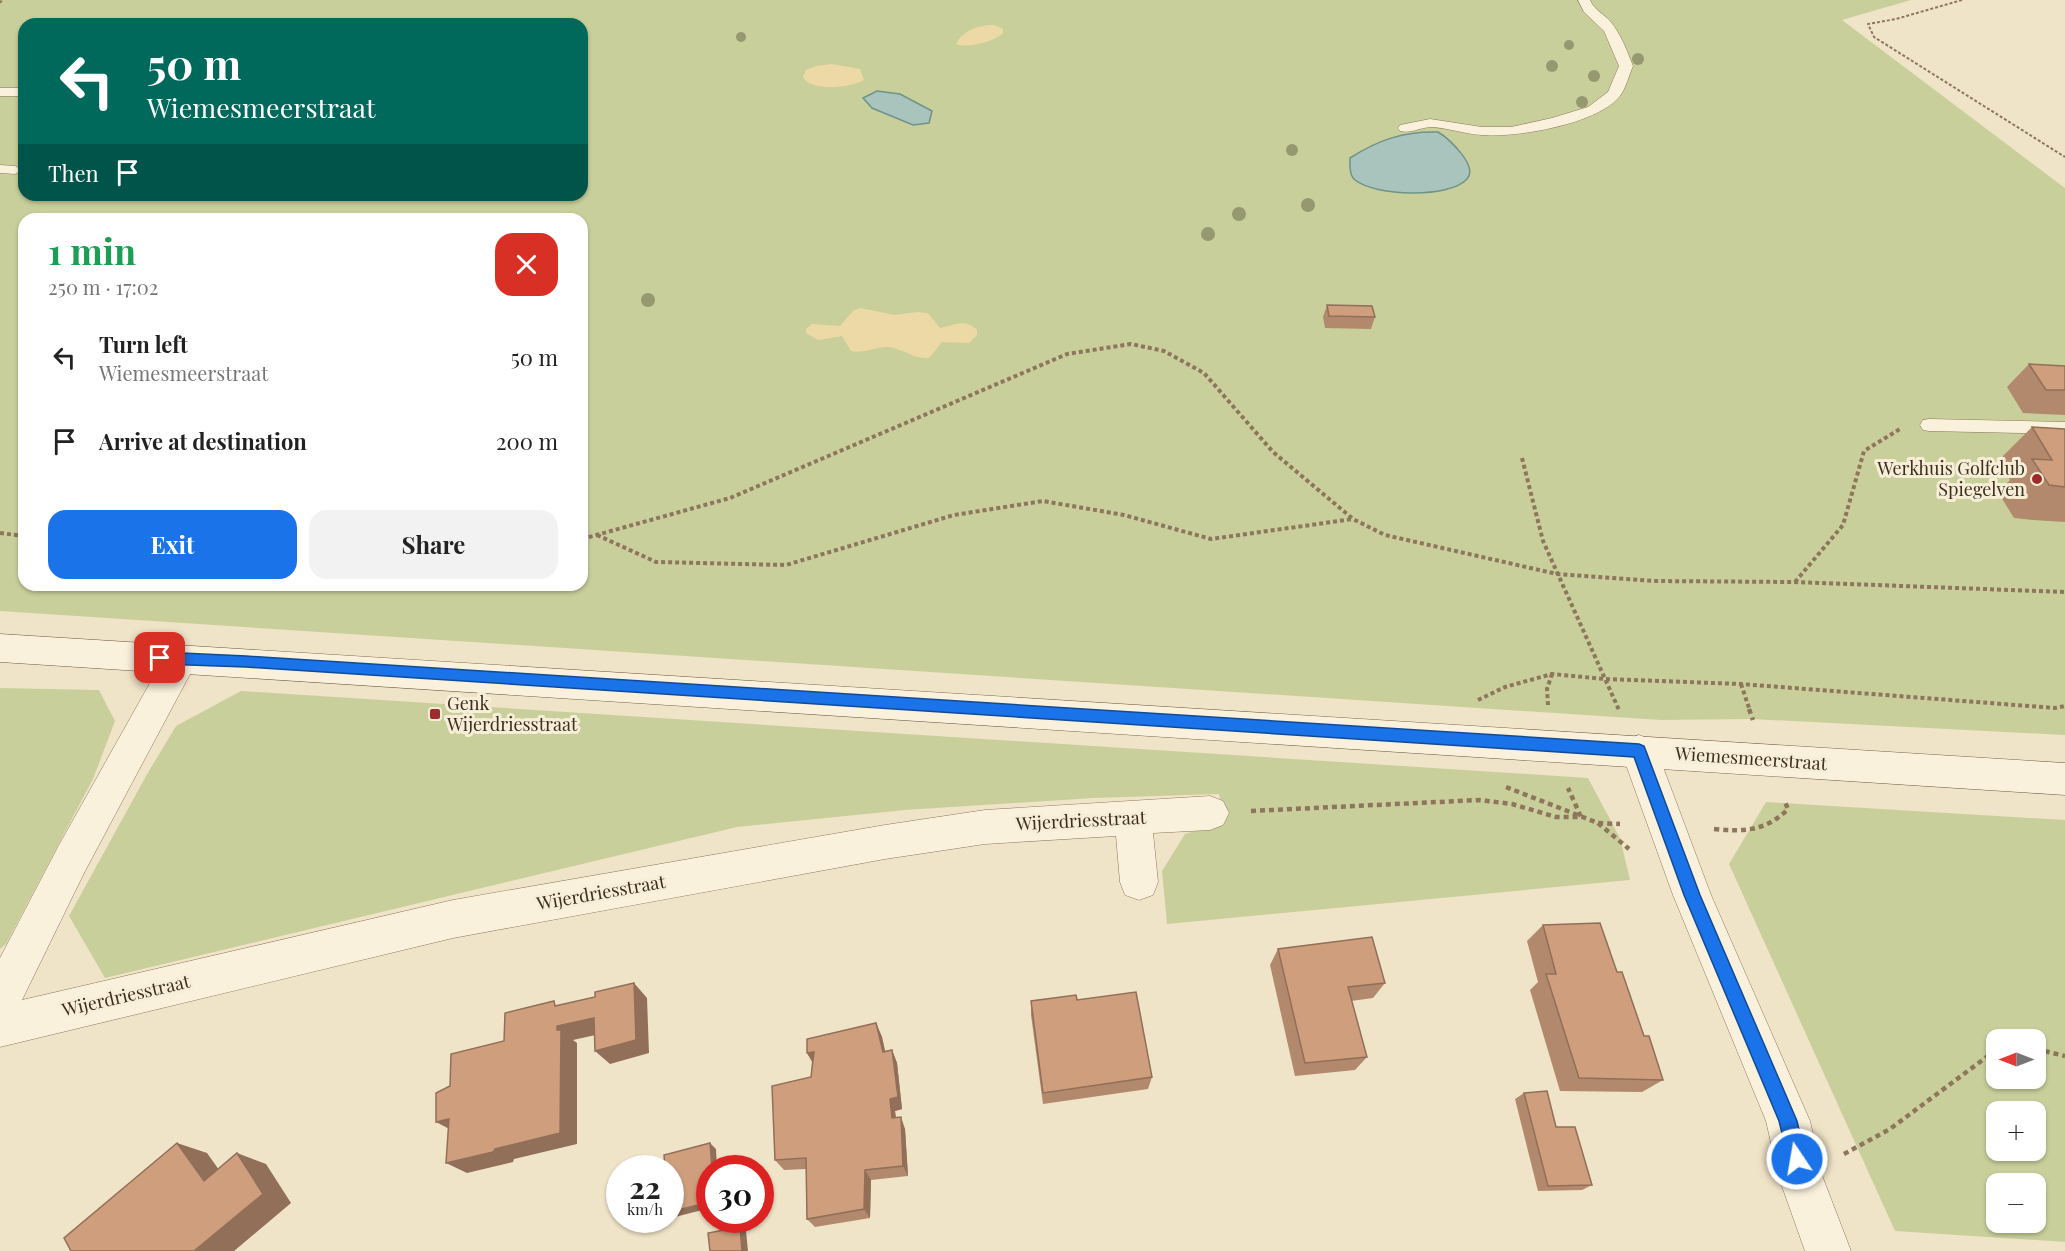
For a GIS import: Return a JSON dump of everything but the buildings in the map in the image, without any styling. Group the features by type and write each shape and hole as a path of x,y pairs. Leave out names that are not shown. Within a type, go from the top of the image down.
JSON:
{"main road":[{"name":"Wiemesmeerstraat","path":"0,648 2065,779"},
{"path":"0,1001 70,860 181,659"},
{"path":"1639,751 1695,905 1788,1121 1801,1178 1828,1251"},
{"name":"Wijerdriesstraat","path":"0,1026 453,919 986,826 1224,812"},
{"path":"1133,818 1138,882"}],"lane":[{"path":"1405,128 1430,123 1482,131 1511,130 1555,123 1593,110 1614,94 1626,66 1618,45 1604,22 1587,9 1584,0"},
{"path":"0,92 18,92"},
{"path":"1929,425 2065,428"}],"path":[{"path":"1962,0 1896,19 1868,24 1874,37 2065,157"},
{"path":"588,537 730,498 1067,354 1131,344 1164,351 1204,372 1273,452 1353,519 1384,535 1557,574 1653,580 1794,582 2065,592"},
{"path":"1794,582 1843,525 1864,451 1904,426 1929,425"},
{"path":"1522,458 1543,541 1605,679"},
{"path":"597,535 656,562 786,565 954,515 1043,501 1124,516 1211,539 1353,519"},
{"path":"0,533 18,535"},
{"path":"1548,708 1547,689 1552,674"},
{"path":"1470,704 1505,687 1552,674 1605,679 1741,684 2055,708 2065,706"},
{"path":"1741,684 1756,728"},
{"path":"1565,777 1571,797 1581,817"},
{"path":"1497,783 1598,823 1745,832 1775,823 1788,809 1784,800"},
{"path":"1224,812 1479,800 1512,804 1556,817 1581,817"},
{"path":"2046,1051 2065,1056"},
{"path":"1801,1178 1890,1129 1986,1057"}],"green space":[{"path":"0,0 1911,0 1842,20 2065,188 2065,735 1752,719 1661,720 0,611"},
{"path":"0,688 99,690 115,721 93,779 6,944 0,949"},
{"path":"241,691 1588,778 1620,838 1630,880 1167,924 1162,871 1185,834 1225,822 1219,794 1094,798 905,810 737,827 105,978 69,916 176,726"},
{"path":"1766,802 2065,820 2065,1242 1895,1231 1729,864"}],"sand":[{"path":"994,25 1003,29 1003,33 994,39 973,45 956,44 972,29"},
{"path":"832,64 860,69 864,80 841,87 822,87 807,82 803,77 806,70"},
{"path":"860,308 895,315 928,313 940,328 964,323 973,326 977,330 977,335 969,343 942,342 929,358 924,358 889,347 861,352 851,351 842,336 818,340 806,333 806,329 812,324 840,326 853,311"}],"water":[{"path":"877,91 900,94 932,111 929,123 913,125 872,108 863,98"},
{"path":"1438,132 1461,153 1469,167 1470,173 1467,179 1458,185 1445,190 1429,192 1394,192 1365,185 1355,180 1352,175 1350,158 1371,146 1403,135"}],"place":[{"name":"Werkhuis Golfclub Spiegelven","path":"2037,479"},
{"name":"Genk Wijerdriesstraat","path":"435,714"}],"route":[{"path":"160,658 1639,751 1699,914 1788,1121 1797,1159"}]}
